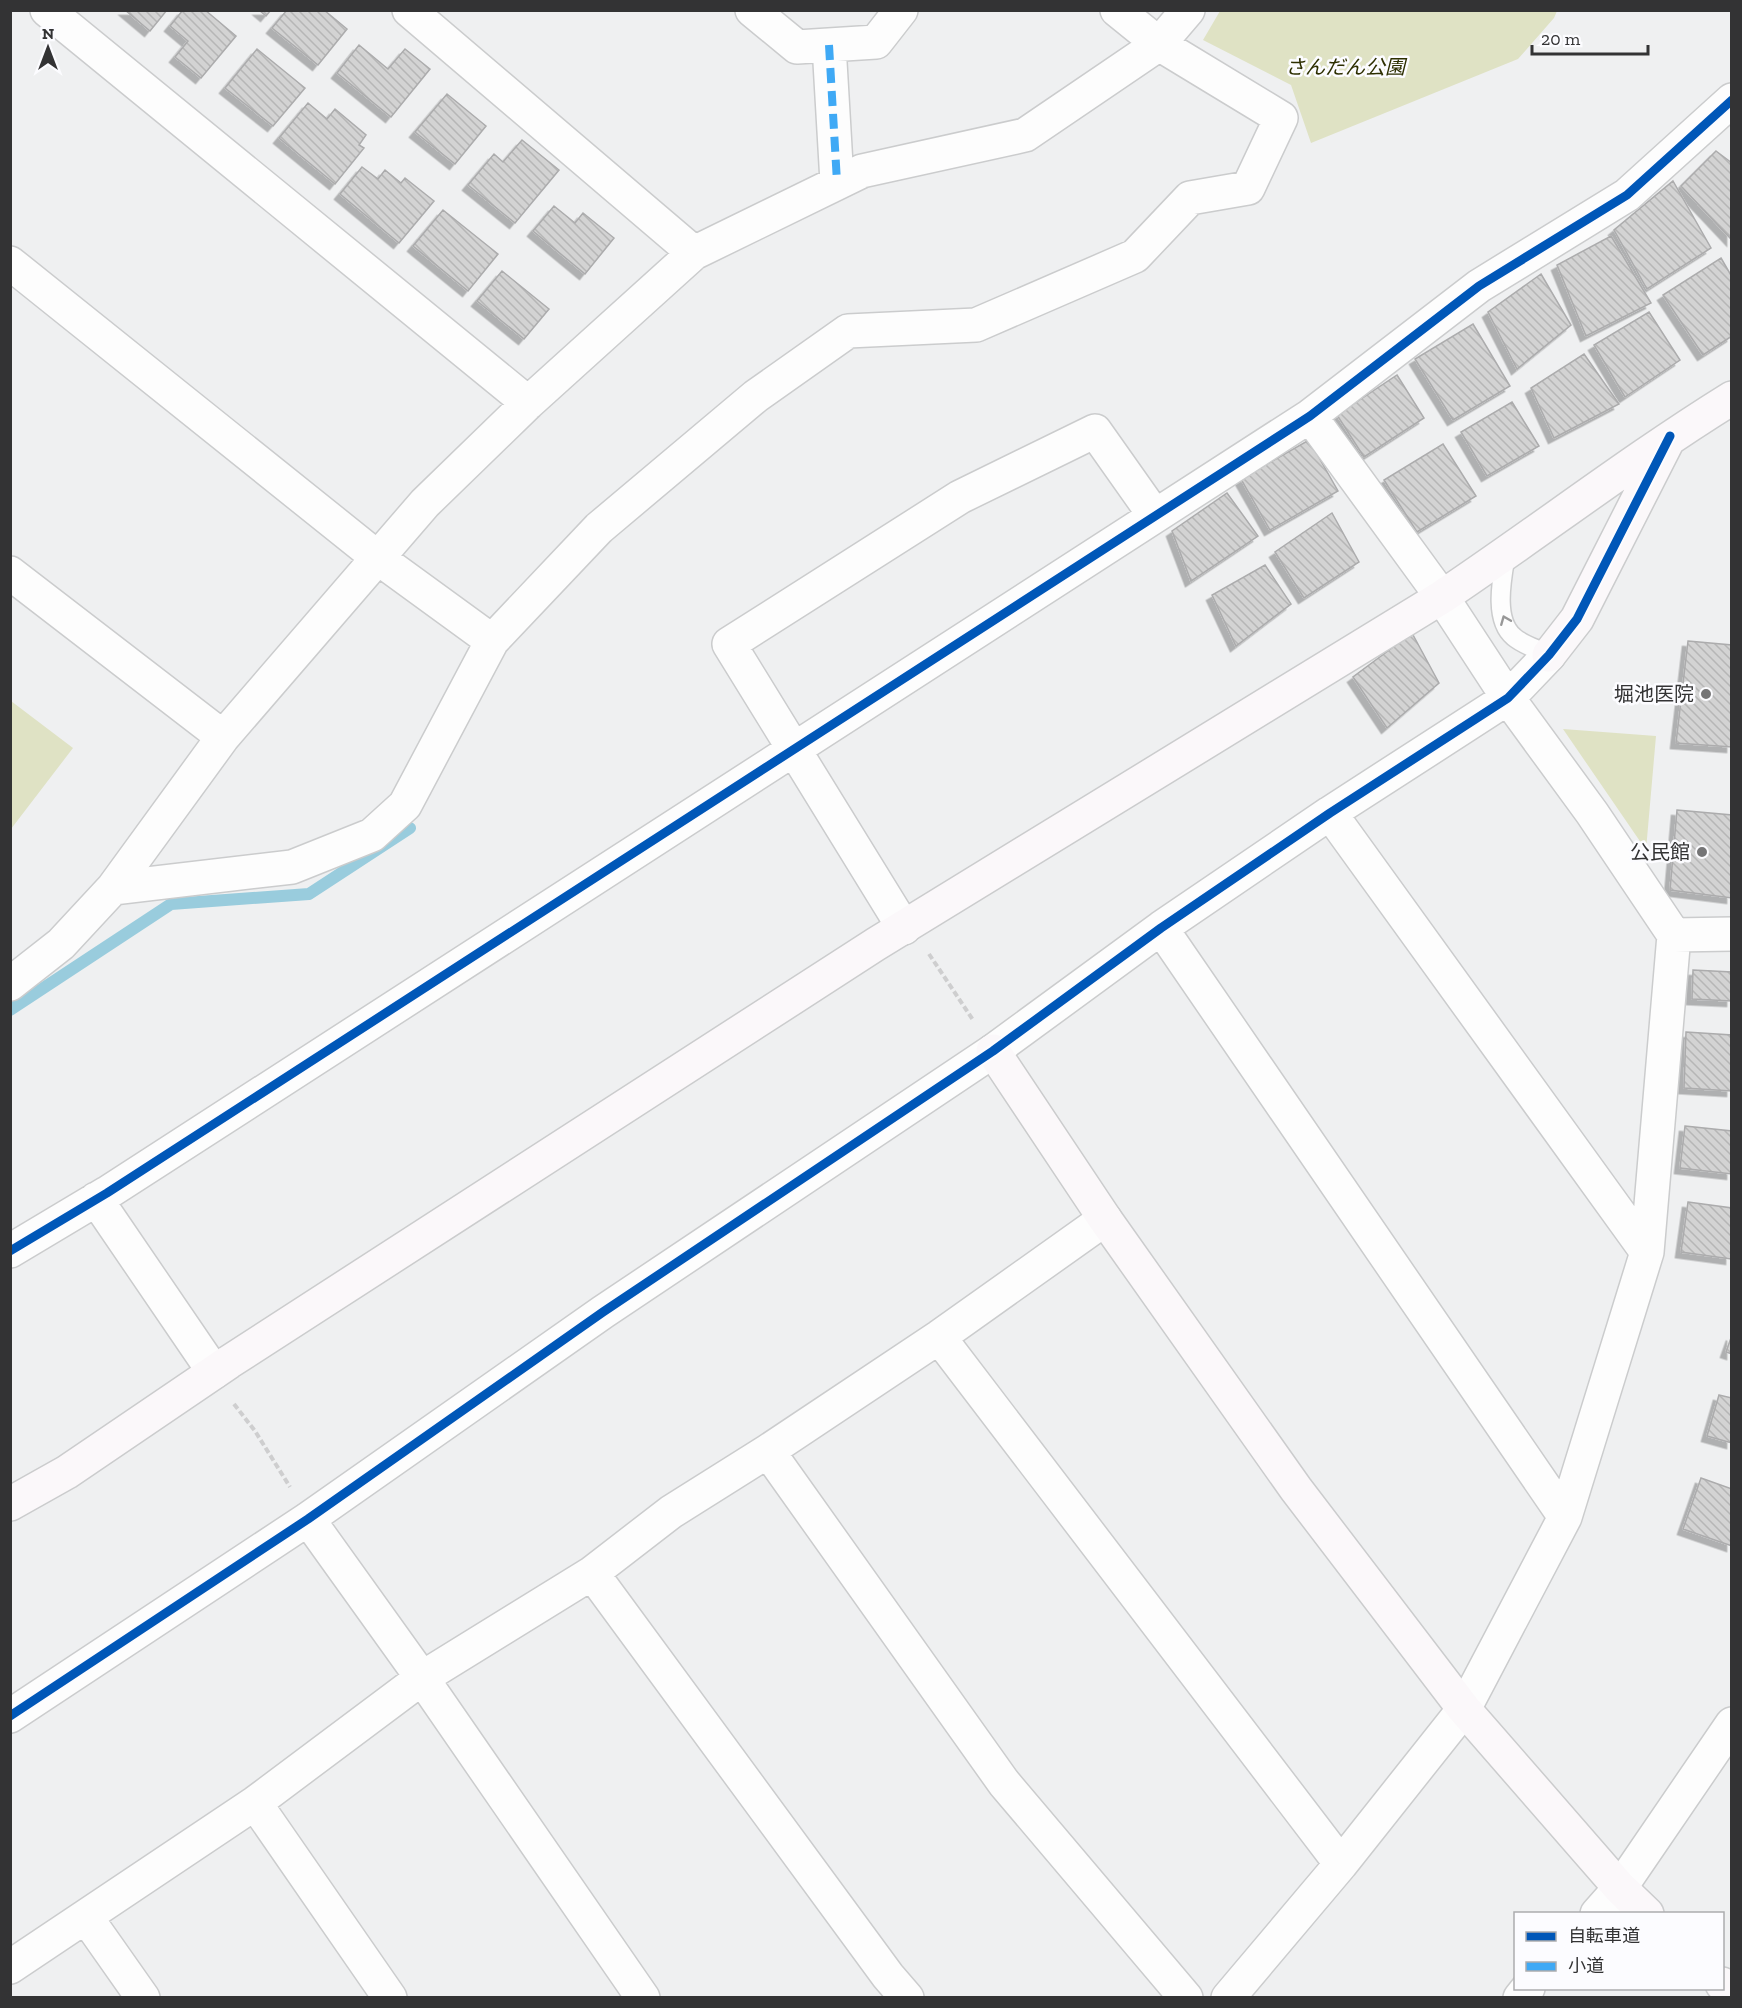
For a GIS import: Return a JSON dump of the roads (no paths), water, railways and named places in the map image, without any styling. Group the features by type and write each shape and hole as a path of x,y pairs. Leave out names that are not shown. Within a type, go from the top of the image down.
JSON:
{"street":[{"path":"409,10 694,253"},
{"path":"752,10 797,47 876,42 901,10"},
{"path":"114,888 292,867 372,835 405,805 492,640 599,528 756,396 848,331 976,325 1135,256 1190,198 1248,188 1281,118 1159,44 1117,10"},
{"path":"10,984 61,944 114,888 224,737 425,503 528,403 694,253 862,171 1025,135 1159,44 1188,10"},
{"path":"57,13 528,403"},
{"path":"829,45 837,182"},
{"path":"10,1251 96,1199 1310,416 1479,286 1627,195 1731,100"},
{"path":"10,263 378,558 492,640"},
{"path":"10,1504 67,1473 214,1372 904,927 1442,597 1670,436 1731,398"},
{"path":"1228,1998 1341,1864 1464,1709 1565,1517 1647,1252 1674,935 1592,813 1508,698 1442,597 1310,416"},
{"path":"904,927 729,644 960,497 1095,431 1155,516"},
{"path":"10,1716 309,1519 603,1312 993,1051 1161,928 1330,813 1508,698 1549,655 1577,619 1670,436"},
{"path":"10,573 224,737"},
{"path":"1330,813 1647,1252"},
{"path":"1161,928 1565,1517"},
{"path":"1674,935 1731,934"},
{"path":"993,1051 1106,1219 1296,1489 1464,1709 1620,1888 1645,1912"},
{"path":"96,1199 214,1372"},
{"path":"10,1967 255,1803 422,1678 592,1573 671,1512 768,1451 939,1337 1106,1219"},
{"path":"939,1337 1341,1864"},
{"path":"768,1451 1004,1783 1186,1998"},
{"path":"309,1519 643,1998"},
{"path":"592,1573 888,1976 907,1998"},
{"path":"1599,1912 1620,1888 1731,1724"},
{"path":"255,1803 390,1998"},
{"path":"86,1917 143,1998"}],"lane":[{"path":"1506,554 1501,584 1501,616 1513,637 1549,655"}],"waterway":[{"path":"10,1010 171,904 309,894 410,828"}],"place":[{"name":"堀池医院","path":"1706,694"},
{"name":"公民館","path":"1702,852"}],"park label":[{"name":"さんだん公園","path":"1345,67"}]}
